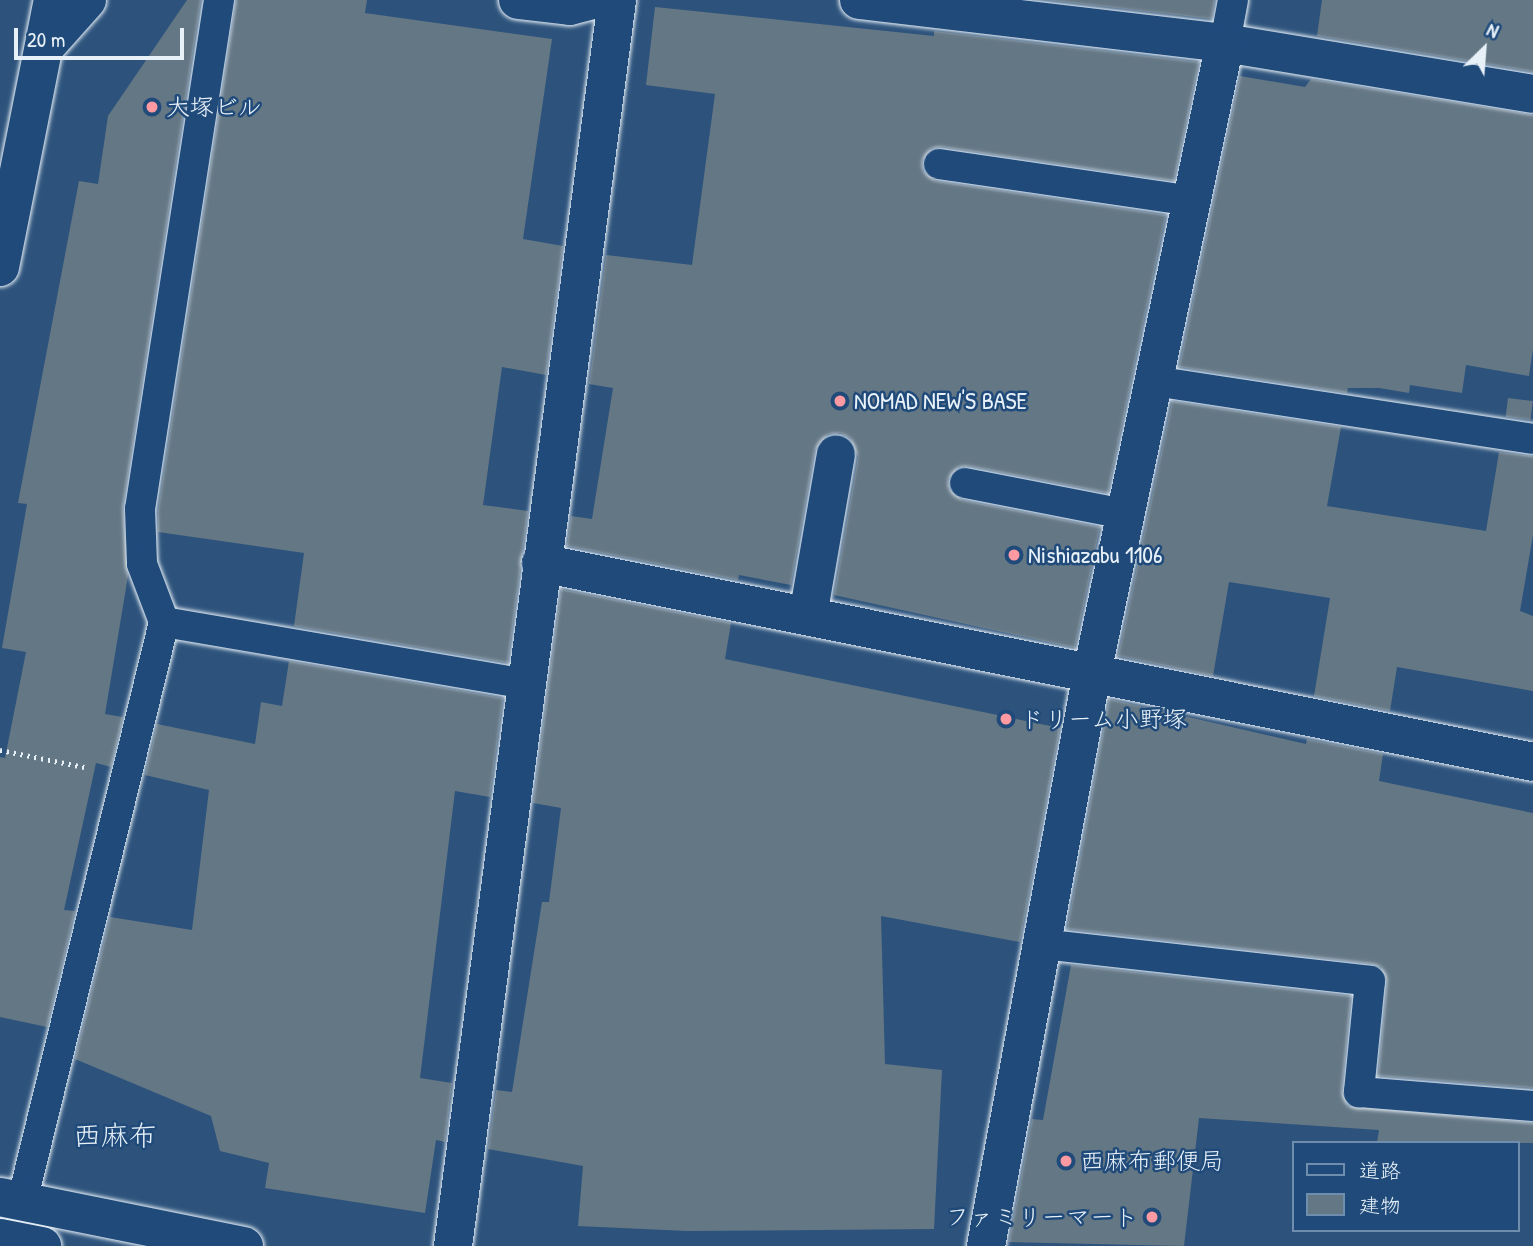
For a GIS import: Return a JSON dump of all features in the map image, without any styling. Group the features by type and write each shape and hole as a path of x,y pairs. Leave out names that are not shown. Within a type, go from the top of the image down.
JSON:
{"street":[{"path":"0,267 45,47 52,0"},
{"path":"45,47 89,0"},
{"path":"518,0 570,6 592,0"},
{"path":"453,1246 617,0"},
{"path":"859,0 1225,43 1533,94"},
{"path":"986,1246 1092,673 1225,43"},
{"path":"808,616 836,454"},
{"path":"541,562 1533,762"},
{"path":"11,1200 244,1246"},
{"path":"0,1238 42,1246"}],"lane":[{"path":"11,1200 126,775 164,622 142,565 140,509 219,0"},
{"path":"1225,43 1233,0"},
{"path":"939,164 1192,201"},
{"path":"1154,382 1533,439"},
{"path":"965,482 1125,514"},
{"path":"164,622 525,684"},
{"path":"1042,944 1370,981 1359,1091 1533,1106"}],"path":[{"path":"0,750 126,775"}],"building":[{"path":"187,0 201,0 123,507 128,576 105,714 123,717 111,767 96,763 64,910 75,911 47,1027 0,1017 0,757 5,758 26,652 2,648 27,504 18,503 79,181 98,184 108,116"},
{"path":"236,0 367,0 365,13 552,39 523,239 563,246 546,375 502,367 483,505 528,511 508,663 294,626 304,553 158,532 158,510"},
{"path":"1046,0 1215,0 1212,19"},
{"path":"1322,0 1533,0 1533,72 1317,36"},
{"path":"655,7 934,36 934,31 1199,62 1174,181 942,147 932,148 922,161 923,171 936,181 1166,215 1108,493 968,466 959,467 948,479 949,489 962,500 1100,527 1075,648 834,595 858,457 850,438 840,433 828,434 815,450 791,585 739,575 738,580 567,546 571,516 592,519 613,388 589,384 606,255 692,265 715,94 646,85"},
{"path":"1240,76 1305,87 1311,79 1533,115 1533,349 1529,376 1466,365 1462,393 1410,385 1409,393 1379,388 1348,388 1347,393 1179,367"},
{"path":"1508,398 1533,401 1530,420 1506,417"},
{"path":"1172,401 1341,427 1327,506 1486,531 1499,452 1533,456 1533,535 1520,611 1533,616 1533,691 1397,667 1390,711 1314,696 1330,598 1229,582 1213,676 1118,656"},
{"path":"561,589 731,623 725,659 1060,728 1020,942 881,916 885,1064 942,1070 934,1229 687,1231 578,1226 583,1166 488,1149 496,1090 512,1092 542,902 549,902 561,808 533,803"},
{"path":"289,661 503,698 490,797 455,791 420,1078 452,1083 445,1142 436,1140 425,1213 265,1188 269,1163 220,1151 211,1116 75,1059 110,917 192,930 209,790 145,775 157,724 255,744 261,702 282,706"},
{"path":"1109,699 1306,744 1307,739 1383,754 1379,781 1533,813 1533,1088 1378,1076 1387,982 1381,967 1373,964 1067,929"},
{"path":"1071,965 1351,996 1342,1090 1348,1106 1533,1123 1533,1143 1377,1141 1379,1130 1199,1118 1184,1246 1009,1242 1032,1119 1043,1120"}],"place":[{"name":"大塚ビル","path":"152,107"},
{"name":"NOMAD NEW'S BASE","path":"840,401"},
{"name":"Nishiazabu 1106","path":"1014,555"},
{"name":"ドリーム小野塚","path":"1006,719"},
{"name":"西麻布郵便局","path":"1066,1161"},
{"name":"ファミリーマート","path":"1152,1217"}],"district":[{"name":"西麻布","path":"115,1135"}]}
